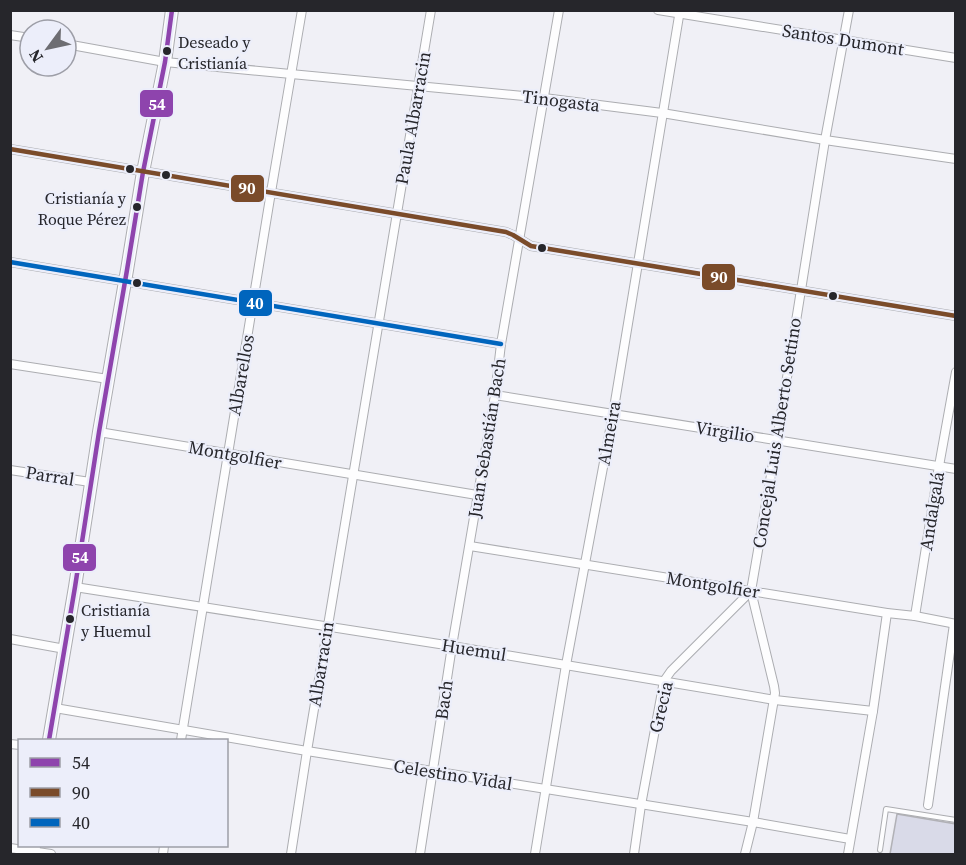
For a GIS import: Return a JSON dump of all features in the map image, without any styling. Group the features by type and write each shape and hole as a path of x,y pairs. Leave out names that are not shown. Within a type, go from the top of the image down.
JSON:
{"main road":[{"path":"49,739 90,482 143,172 165,62 172,10"}],"street":[{"name":"Albarellos","path":"181,739 302,10"},
{"name":"Paula Albarracin","path":"353,474 431,10"},
{"name":"Juan Sebastián Bach","path":"470,546 495,395 501,344 559,10"},
{"name":"Santos Dumont","path":"658,10 956,58"},
{"name":"Concejal Luis Alberto Settino","path":"745,855 775,700 774,686 751,591 825,140 849,10"},
{"name":"Almeira","path":"535,855 566,665 613,414 680,12"},
{"name":"Tinogasta","path":"78,46 165,62 544,98 662,113 956,159"},
{"path":"10,149 506,232 531,246 956,315"},
{"path":"10,262 501,344"},
{"path":"10,363 108,380"},
{"name":"Andalgalá","path":"915,616 956,372"},
{"name":"Virgilio","path":"495,395 956,469"},
{"name":"Montgolfier","path":"99,432 477,495"},
{"name":"Parral","path":"10,470 90,482"},
{"name":"Albarracin","path":"291,855 353,474"},
{"name":"Montgolfier","path":"470,546 955,624"},
{"name":"Bach","path":"420,855 470,546"},
{"name":"Huemul","path":"75,587 452,646 775,700 873,711"},
{"name":"Grecia","path":"634,855 664,681 671,671 751,591"},
{"path":"848,855 887,613"},
{"path":"928,805 955,624"},
{"path":"10,639 65,649"},
{"name":"Celestino Vidal","path":"55,708 850,839"},
{"path":"10,848 51,855"}],"lane":[{"path":"880,850 886,809 956,820"}],"building":[{"path":"897,814 956,824 956,854 890,854"}],"transit line":[{"name":"54","path":"49,739 99,432 143,172 165,62 172,10"},
{"name":"90","path":"10,149 506,232 531,246 956,316"},
{"name":"40","path":"10,262 501,344"}],"place":[{"name":"Deseado y Cristianía","path":"167,51"},
{"name":"Cristianía y Roque Pérez","path":"137,207"},
{"name":"Cristianía y Huemul","path":"70,619"}]}
